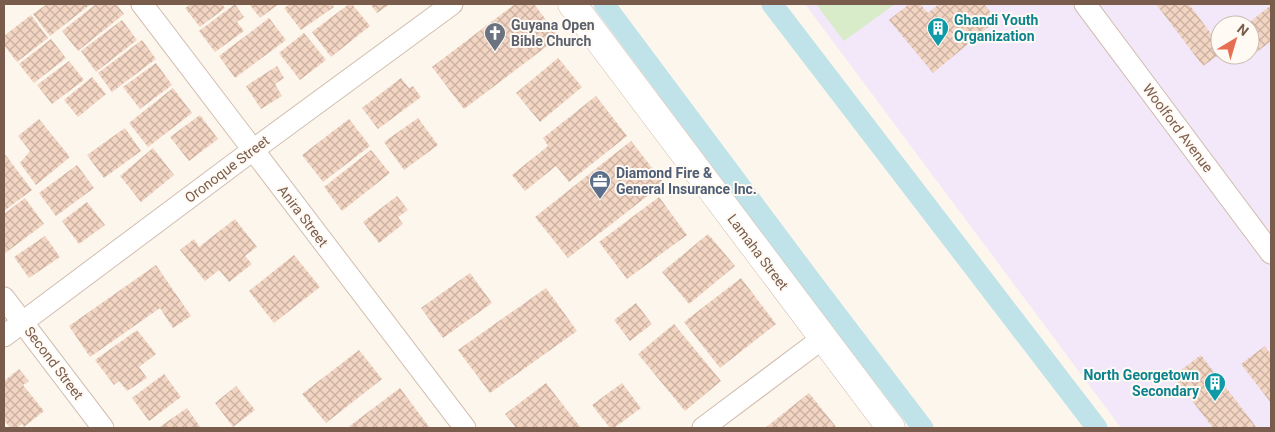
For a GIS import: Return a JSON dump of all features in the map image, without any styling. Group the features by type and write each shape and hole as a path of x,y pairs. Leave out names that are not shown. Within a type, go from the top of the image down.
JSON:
{"street":[{"name":"Anira Street","path":"142,4 465,428"},
{"name":"Oronoque Street","path":"4,336 452,4"},
{"name":"Lamaha Street","path":"572,4 891,428"},
{"name":"Woolford Avenue","path":"1085,4 1271,253"},
{"name":"Second Street","path":"4,298 103,428"},
{"path":"703,428 823,338"}],"shaded area":[{"path":"805,4 1271,4 1271,428 1121,428"}],"green space":[{"path":"816,4 895,4 844,41"}],"building":[{"path":"47,4 91,4 50,36 33,14"},
{"path":"96,4 116,4 124,14 78,51 62,31"},
{"path":"191,4 222,4 225,8 200,27 185,8"},
{"path":"235,4 244,17 237,22 244,31 215,52 199,31"},
{"path":"249,4 279,4 260,18"},
{"path":"290,4 332,4 334,7 301,30 284,8"},
{"path":"349,4 352,4 370,26 331,57 312,32"},
{"path":"370,4 390,4 377,13"},
{"name":"Guyana Open Bible Church","path":"515,4 534,4 559,37 464,109 432,67"},
{"name":"Ghandi Youth Organization","path":"909,4 920,4 928,13 939,4 984,4 997,20 933,73 889,20"},
{"path":"1156,4 1189,4 1210,32 1210,61 1203,66"},
{"path":"1271,5 1271,41 1260,50 1260,15"},
{"path":"31,15 48,38 17,62 4,45 4,36"},
{"path":"269,18 286,40 235,78 219,56"},
{"path":"122,20 137,40 96,72 81,51"},
{"path":"304,33 326,60 300,80 279,53"},
{"path":"51,39 66,58 34,83 19,64"},
{"path":"142,40 156,59 112,92 98,73"},
{"path":"558,58 582,87 540,122 516,93"},
{"path":"69,61 84,80 52,104 37,85"},
{"path":"156,63 172,85 140,109 123,87"},
{"path":"277,66 284,78 275,84 282,96 261,109 246,86"},
{"path":"92,77 106,94 78,117 64,100"},
{"path":"401,78 409,88 413,86 421,97 378,129 362,108"},
{"path":"173,88 192,113 148,147 129,123"},
{"path":"596,96 627,136 569,182 556,166 525,191 512,175 548,146 543,138"},
{"path":"200,115 218,139 189,161 170,137"},
{"path":"418,118 438,145 404,170 384,142"},
{"path":"39,119 70,157 36,185 20,163 30,151 18,136"},
{"path":"349,119 370,146 323,182 302,155"},
{"path":"125,128 141,151 104,178 87,155"},
{"name":"Diamond Fire & General Insurance Inc.","path":"631,141 664,183 568,258 535,217"},
{"path":"153,148 174,175 141,202 120,176"},
{"path":"371,150 390,173 342,211 324,187"},
{"path":"4,153 32,190 4,211"},
{"path":"77,165 94,188 56,216 39,193"},
{"path":"397,196 408,210 398,217 403,224 379,243 363,222"},
{"path":"659,197 687,235 627,279 599,242"},
{"path":"25,198 44,224 4,254 4,214"},
{"path":"87,202 105,225 79,244 62,221"},
{"path":"235,219 257,247 245,256 252,264 229,282 219,270 205,281 180,250 194,239 199,247"},
{"path":"708,234 735,266 689,304 662,272"},
{"path":"45,236 60,257 29,278 14,257"},
{"path":"294,255 320,287 274,323 249,291"},
{"path":"156,265 191,316 173,328 160,308 90,357 69,326"},
{"path":"470,273 492,303 443,338 421,308"},
{"path":"741,278 776,324 720,368 684,322"},
{"path":"546,288 577,331 490,393 458,350"},
{"path":"636,303 652,324 630,341 614,320"},
{"path":"674,324 721,381 685,411 638,354"},
{"path":"137,330 156,354 139,367 147,378 127,391 119,381 114,385 95,360"},
{"path":"1265,346 1271,355 1271,403 1241,364"},
{"path":"359,350 382,379 326,423 302,394"},
{"name":"North Georgetown Secondary","path":"1201,355 1257,428 1213,428 1173,376"},
{"path":"19,369 29,381 23,385 44,411 24,427 22,424 17,428 10,428 4,420 4,381"},
{"path":"164,374 181,397 149,421 132,398"},
{"path":"546,383 581,428 516,428 505,414"},
{"path":"622,383 641,408 614,428 610,428 592,405"},
{"path":"236,386 255,410 233,427 215,403"},
{"path":"400,388 430,428 347,428"},
{"path":"809,393 837,428 765,428"},
{"path":"187,408 201,428 158,428"}],"waterway":[{"path":"604,4 923,428"},
{"path":"772,4 1097,428"}],"place":[{"name":"Ghandi Youth Organization","path":"938,47"},
{"name":"Guyana Open Bible Church","path":"495,52"},
{"name":"Diamond Fire & General Insurance Inc.","path":"600,200"},
{"name":"North Georgetown Secondary","path":"1215,402"}]}
